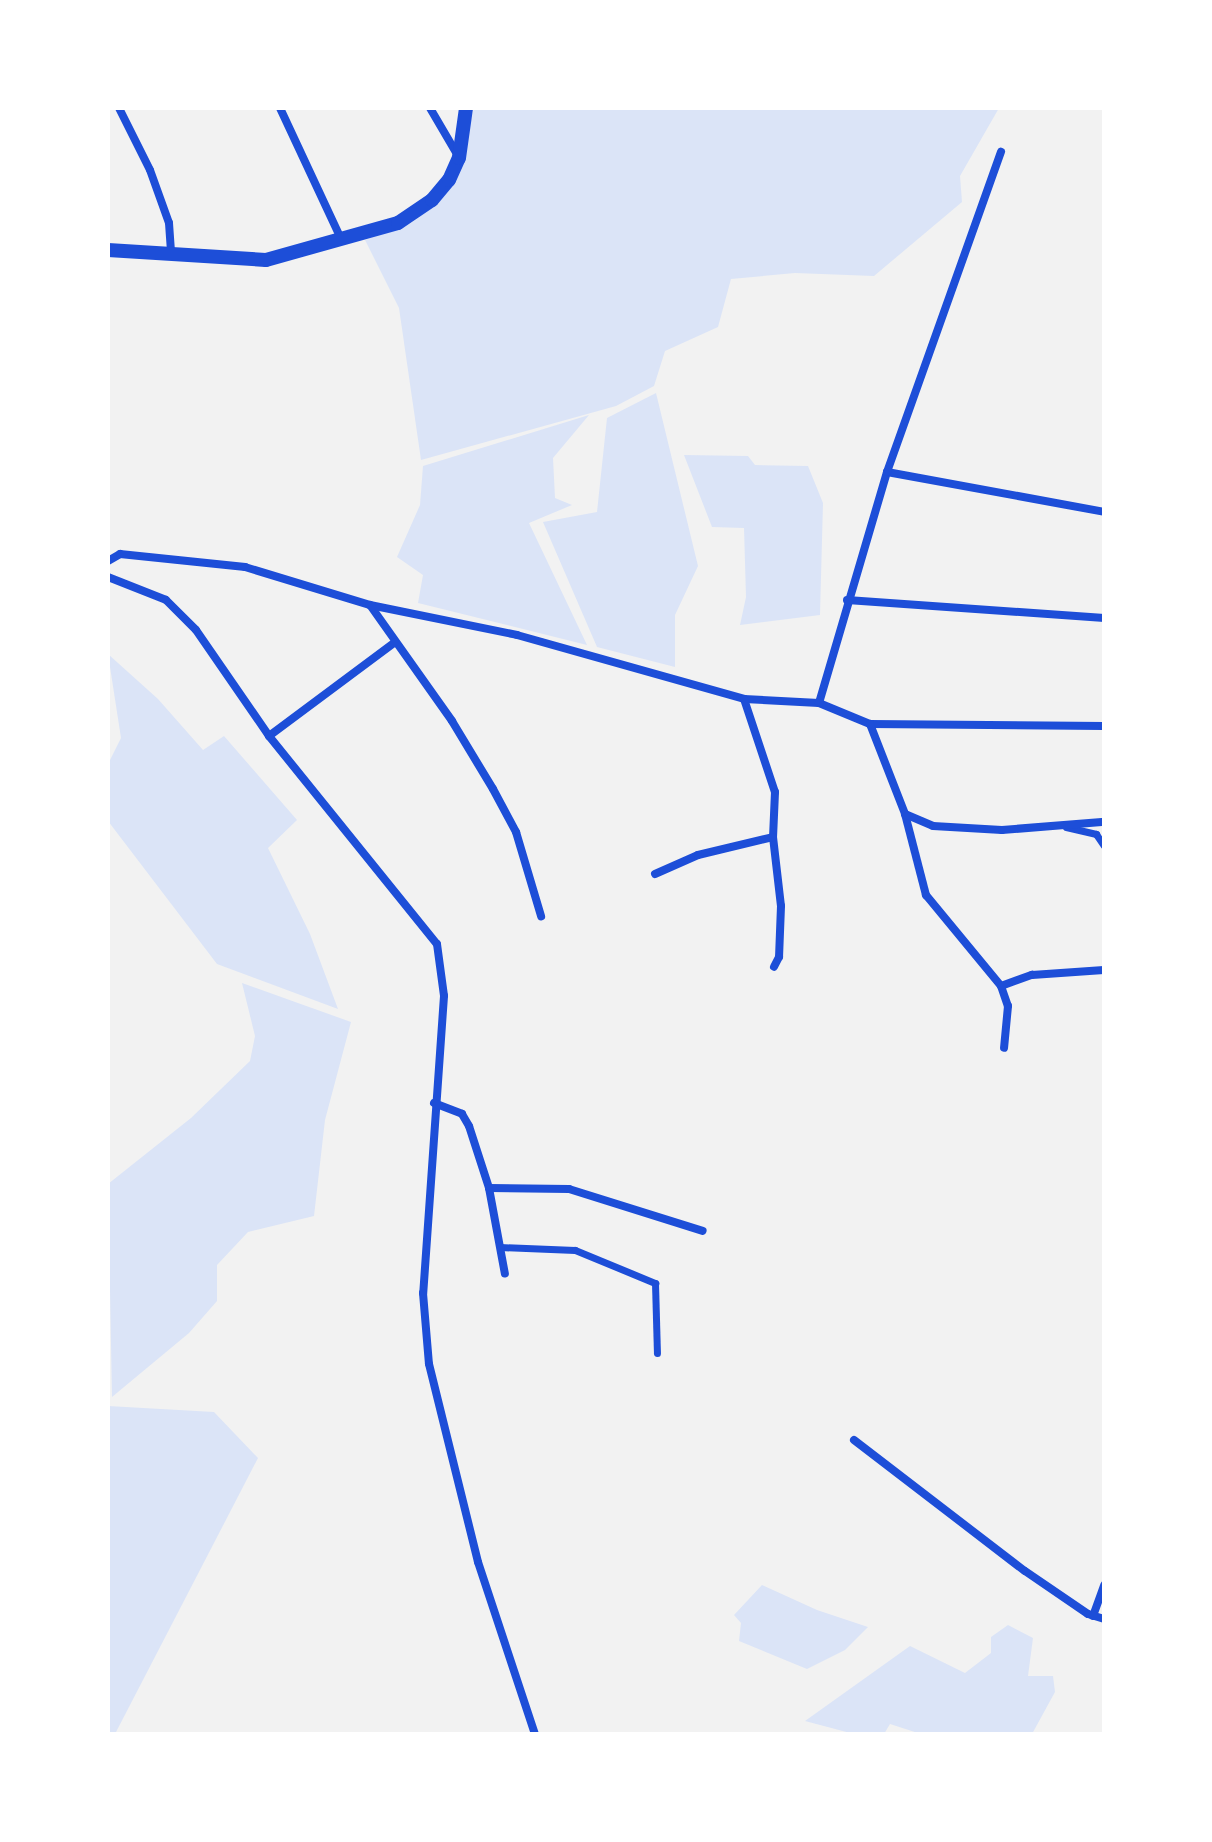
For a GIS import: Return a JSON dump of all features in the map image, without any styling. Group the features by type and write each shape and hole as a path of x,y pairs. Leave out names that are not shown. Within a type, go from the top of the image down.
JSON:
{"street":[{"path":"119,108 155,183 169,223 171,254"},
{"path":"280,108 341,240"},
{"path":"430,108 459,158"},
{"path":"108,250 266,260 398,223 432,200 459,158 466,108"},
{"path":"819,703 887,472 1001,152"},
{"path":"887,472 1104,512"},
{"path":"108,561 120,554 245,567 370,605 517,635 744,699 819,703 870,724 1104,726"},
{"path":"108,577 166,600 235,680 269,736 437,944 444,996 434,1103 423,1293 429,1364 478,1562 535,1734"},
{"path":"847,600 1104,618"},
{"path":"370,605 452,721 516,832 541,916"},
{"path":"269,736 395,642"},
{"path":"744,699 775,792 773,837 781,906 779,957 774,967"},
{"path":"870,724 905,814 926,895 1001,986 1008,1006 1004,1048"},
{"path":"905,814 933,826 1002,830 1103,822"},
{"path":"1060,825 1096,834 1104,846"},
{"path":"655,874 698,855 773,837"},
{"path":"1001,986 1032,975 1104,970"},
{"path":"434,1103 462,1114 489,1188 505,1274"},
{"path":"489,1188 569,1189 703,1231"},
{"path":"500,1247 575,1250 655,1283 657,1353"},
{"path":"854,1440 1022,1570 1093,1616 1104,1619"},
{"path":"1093,1616 1104,1585"}],"shaded area":[{"path":"474,108 999,108 960,176 962,202 874,276 795,273 731,279 718,327 665,351 654,386 616,406 421,460 399,308 365,240 411,223 440,201 456,178"},
{"path":"656,393 698,566 675,615 675,667 597,647 543,522 597,512 607,418"},
{"path":"589,415 553,458 555,498 572,505 529,523 587,645 418,603 423,575 397,557 420,505 423,466"},
{"path":"684,455 748,456 755,465 808,466 823,503 820,615 740,625 746,597 744,528 712,527"},
{"path":"108,654 158,699 203,750 224,736 297,820 268,848 310,934 338,1009 217,964 108,821 108,764 121,738"},
{"path":"242,983 351,1022 325,1120 314,1216 248,1232 217,1265 217,1301 189,1333 112,1397 108,1184 191,1118 250,1061 255,1036"},
{"path":"108,1406 214,1412 258,1458 115,1734 108,1734"},
{"path":"762,1585 817,1610 868,1627 845,1650 807,1669 739,1641 741,1623 734,1615"},
{"path":"1008,1625 1033,1638 1028,1676 1053,1676 1055,1692 1032,1734 921,1734 890,1724 884,1734 854,1734 805,1721 910,1646 965,1673 991,1653 991,1637"}]}
